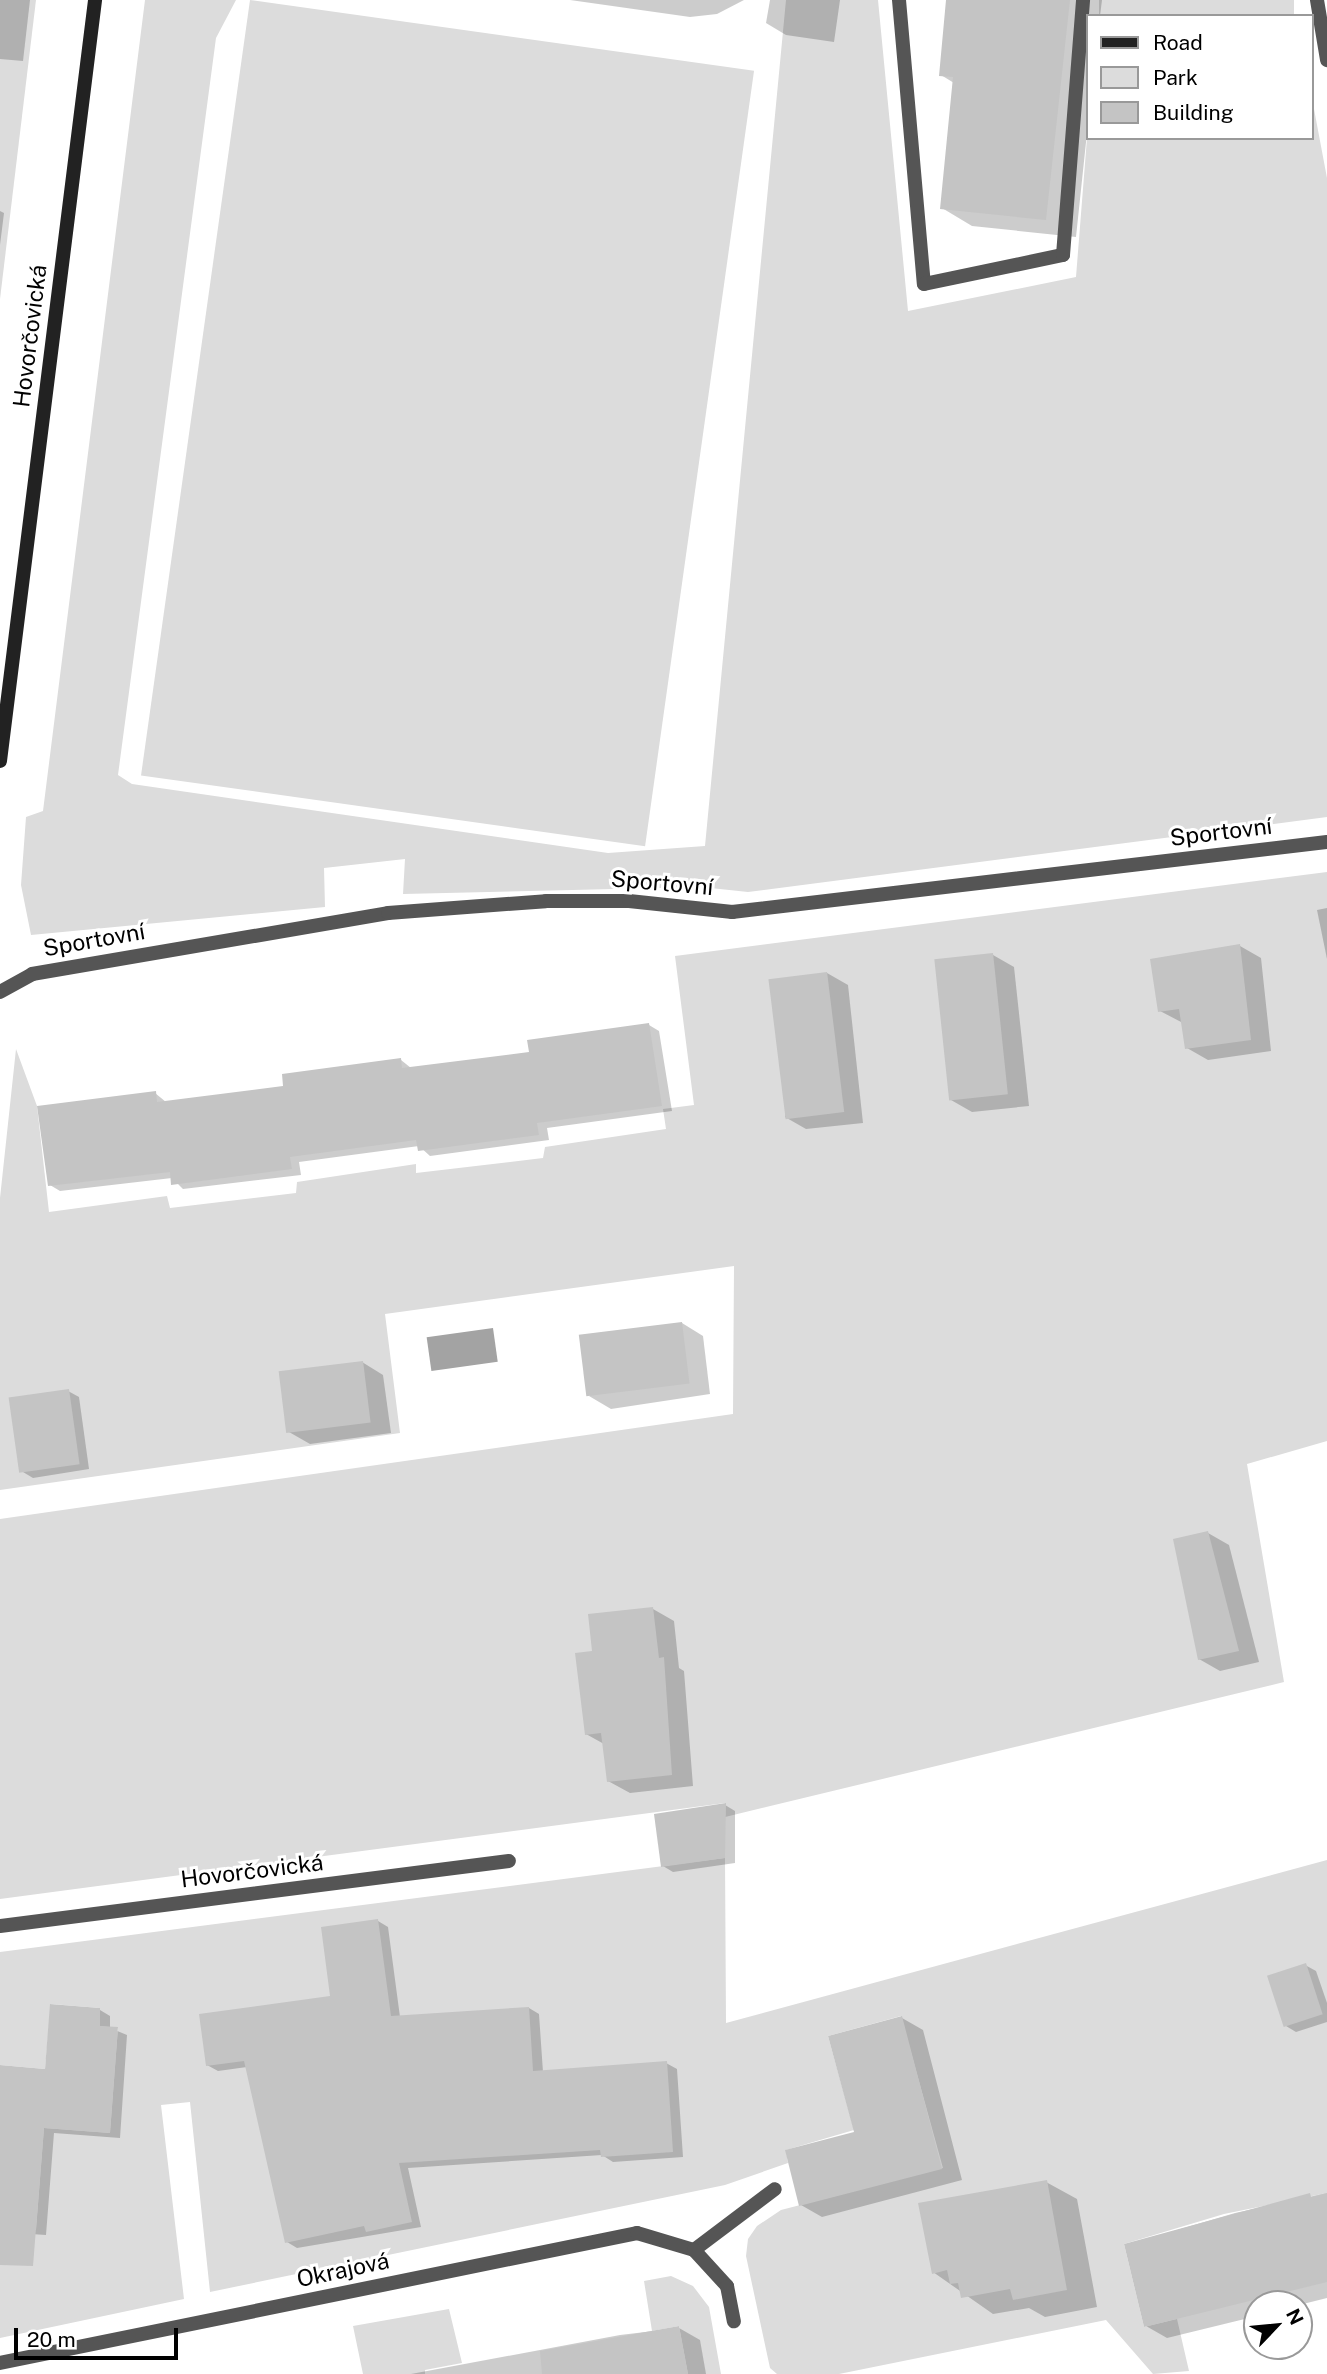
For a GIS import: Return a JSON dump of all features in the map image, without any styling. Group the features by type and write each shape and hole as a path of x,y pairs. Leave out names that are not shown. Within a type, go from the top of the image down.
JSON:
{"street":[{"name":"Hovorčovická","path":"0,761 95,0"},
{"path":"899,0 924,284 1063,255 1083,0"},
{"path":"1317,0 1327,60"},
{"name":"Sportovní","path":"0,992 32,974 388,913 587,901 732,912 1327,842"},
{"name":"Hovorčovická","path":"0,1926 509,1861"},
{"path":"734,2321 727,2286 694,2249 775,2189"},
{"name":"Okrajová","path":"0,2363 637,2233 694,2249"}],"green space":[{"path":"0,0 36,0 0,299"},
{"path":"145,0 236,0 216,38 118,775 132,784 608,853 705,846 786,0 878,0 908,311 1076,277 1087,140 1313,140 1313,104 1327,178 1327,817 748,892 701,887 403,894 405,859 324,868 325,907 31,935 21,885 26,817 43,811"},
{"path":"250,0 754,71 645,846 141,775"},
{"path":"1099,0 1294,0 1294,14 1099,14"},
{"path":"1327,872 1327,1441 1247,1464 1284,1682 725,1817 725,1803 0,1899 0,1519 733,1414 734,1266 385,1314 400,1433 0,1490 0,1198 16,1049 37,1106 49,1212 167,1196 170,1208 296,1193 297,1182 416,1164 416,1173 543,1158 545,1147 666,1129 663,1109 694,1105 675,956"},
{"path":"725,1858 726,2023 1327,1860 1327,2193 1224,2214 1124,2244 1144,2327 1177,2319 1189,2371 1153,2374 1106,2320 839,2374 777,2374 770,2368 746,2256 748,2239 757,2226 781,2210 943,2168 901,2016 828,2036 854,2130 786,2150 788,2163 725,2185 210,2292 190,2102 161,2105 184,2299 0,2338 0,2228 36,2230 44,2128 110,2133 118,2028 100,2026 100,2008 51,2004 45,2069 0,2065 0,1952"},
{"path":"671,2276 693,2286 709,2307 721,2374 688,2374 679,2326 652,2331 644,2281"},
{"path":"449,2309 462,2363 425,2370 425,2374 363,2374 353,2326"}],"shaded area":[{"path":"493,1328 498,1362 431,1371 427,1337"}],"building":[{"path":"946,0 1070,0 1046,220 940,209 953,77 939,76"},
{"path":"1240,944 1251,1040 1185,1049 1179,1009 1158,1012 1150,959"},
{"path":"993,953 1008,1094 949,1100 934,959"},
{"path":"827,972 844,1112 786,1119 768,979"},
{"path":"649,1023 662,1106 537,1123 539,1135 418,1151 416,1140 290,1157 292,1169 171,1185 170,1172 48,1186 37,1106 156,1091 157,1102 283,1086 282,1074 401,1058 402,1068 529,1052 527,1040"},
{"path":"682,1322 690,1384 586,1396 579,1335"},
{"path":"363,1361 371,1423 286,1433 279,1371"},
{"path":"69,1389 80,1464 19,1473 9,1397"},
{"path":"1208,1531 1239,1651 1198,1660 1173,1539"},
{"path":"653,1607 659,1658 664,1657 672,1775 607,1782 601,1733 585,1735 575,1653 592,1651 588,1614"},
{"path":"726,1803 725,1858 661,1867 654,1814"},
{"path":"378,1919 391,2016 529,2007 533,2071 667,2061 673,2152 601,2157 600,2150 399,2163 412,2222 366,2232 364,2226 285,2243 244,2061 206,2066 199,2014 330,1996 321,1927"},
{"path":"1306,1963 1323,2014 1284,2027 1267,1976"},
{"path":"50,2004 100,2008 100,2026 118,2027 110,2133 44,2128 33,2266 0,2265 0,2065 45,2069"},
{"path":"902,2016 942,2169 799,2206 785,2150 854,2132 828,2036"},
{"path":"1047,2180 1067,2290 1013,2300 1010,2289 961,2298 958,2283 950,2284 947,2270 932,2274 918,2203"},
{"path":"1310,2193 1311,2197 1327,2193 1327,2282 1294,2290 1243,2290 1243,2303 1144,2327 1124,2244"},
{"path":"679,2326 688,2374 542,2374 540,2351"}]}
